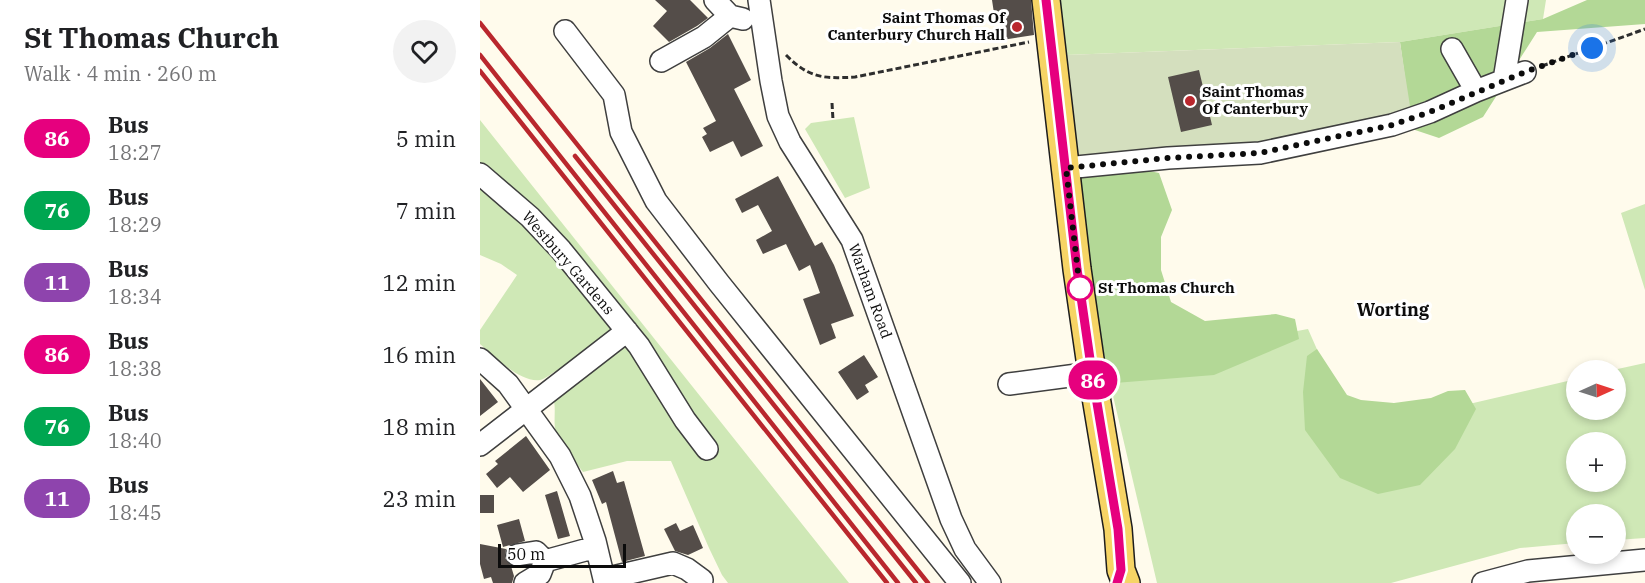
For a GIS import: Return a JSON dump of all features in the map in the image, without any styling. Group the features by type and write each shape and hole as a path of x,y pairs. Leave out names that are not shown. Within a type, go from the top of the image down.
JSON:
{"main road":[{"path":"1046,0 1092,373 1118,529 1122,579"}],"street":[{"path":"715,0 730,16 746,20 759,9"},
{"path":"1504,80 1522,2"},
{"name":"Warham Road","path":"759,9 778,116 790,142 852,240 951,519 966,549 990,583"},
{"path":"661,61 704,37 730,16"},
{"path":"565,31 614,95 621,132 656,201 960,583"},
{"path":"1452,49 1476,91"},
{"path":"1066,168 1168,158 1260,153 1392,125 1430,112 1525,72"},
{"name":"Westbury Gardens","path":"480,174 515,203 545,233 627,331 650,360 680,411 707,449"},
{"path":"480,445 627,331"},
{"path":"480,359 508,384 565,466 580,496 604,581 673,563 687,569 702,580"},
{"path":"1010,384 1092,373"},
{"path":"545,561 596,547"},
{"path":"517,555 536,552 545,561"},
{"path":"1484,583 1528,572 1645,560"},
{"path":"525,583 540,574 545,561"}],"path":[{"path":"1525,72 1645,28"},
{"path":"784,53 801,70 830,79 855,77 1051,38"},
{"path":"832,103 833,120"}],"green space":[{"path":"1059,0 1546,0 1543,19 1400,42 1066,55"},
{"path":"1587,0 1645,0 1645,24 1537,32 1483,117 1439,138 1412,129 1400,42 1543,19"},
{"path":"1400,42 1412,119 1074,177 1066,55"},
{"path":"854,117 870,188 845,198 805,129 811,123"},
{"path":"480,120 849,583 728,583 709,548 671,461 627,461 583,472 556,433 554,401 568,387 556,371 540,380 532,380 508,368 480,344 480,330 517,275 501,264 480,255"},
{"path":"1131,167 1159,173 1172,210 1161,237 1161,270 1171,302 1205,321 1276,314 1295,319 1299,339 1214,375 1115,383 1108,377 1074,177"},
{"path":"1645,204 1645,290 1621,213"},
{"path":"1308,329 1353,431 1566,381 1566,420 1626,420 1626,367 1645,363 1645,538 1626,539 1626,504 1566,504 1566,544 1520,548 1391,583 1157,583 1106,366"},
{"path":"1317,349 1347,395 1361,400 1394,403 1431,398 1448,391 1465,390 1476,409 1455,449 1420,485 1378,494 1340,478 1305,430 1303,392 1307,356"}],"building":[{"path":"655,0 690,0 708,18 669,42 653,26 667,11"},
{"name":"Saint Thomas Of Canterbury Church Hall","path":"992,0 1031,0 1034,35 1002,40 999,19 995,20"},
{"path":"728,34 751,80 734,89 763,146 741,157 733,141 710,152 702,137 707,134 703,128 716,121 686,62"},
{"name":"Saint Thomas Of Canterbury","path":"1199,70 1212,125 1181,132 1168,77"},
{"path":"778,176 815,246 822,242 834,265 854,316 831,324 836,338 820,345 803,299 820,293 810,265 799,271 786,244 763,254 756,240 772,231 758,205 742,213 735,199"},
{"path":"864,355 878,377 865,385 869,392 857,400 838,372"},
{"path":"480,379 498,402 480,416"},
{"path":"526,436 550,470 523,492 510,477 497,488 486,474 498,464 495,461"},
{"path":"613,471 617,483 624,481 645,556 622,562 606,502 602,504 592,480"},
{"path":"557,491 570,536 558,539 545,495"},
{"path":"480,495 494,495 494,513 480,513"},
{"path":"519,519 525,541 503,547 497,525"},
{"path":"676,523 680,531 693,525 703,548 688,555 675,551 664,529"},
{"path":"480,544 506,549 505,558 514,576 512,583 493,583 491,577 484,579 480,564"}],"railway":[{"path":"480,23 928,583"},
{"path":"480,55 898,583"},
{"path":"480,71 887,583"},
{"path":"575,156 916,583"}],"bus line":[{"name":"86","path":"1046,0 1077,269 1118,529 1121,570 1117,583"}],"place":[{"name":"Saint Thomas Of Canterbury Church Hall","path":"1017,27"},
{"name":"Saint Thomas Of Canterbury","path":"1190,101"},
{"name":"St Thomas Church","path":"1080,288"}],"district":[{"name":"Worting","path":"1393,310"}],"route":[{"path":"1080,288 1080,290 1066,168 1168,158 1260,153 1392,125 1592,48"}]}
